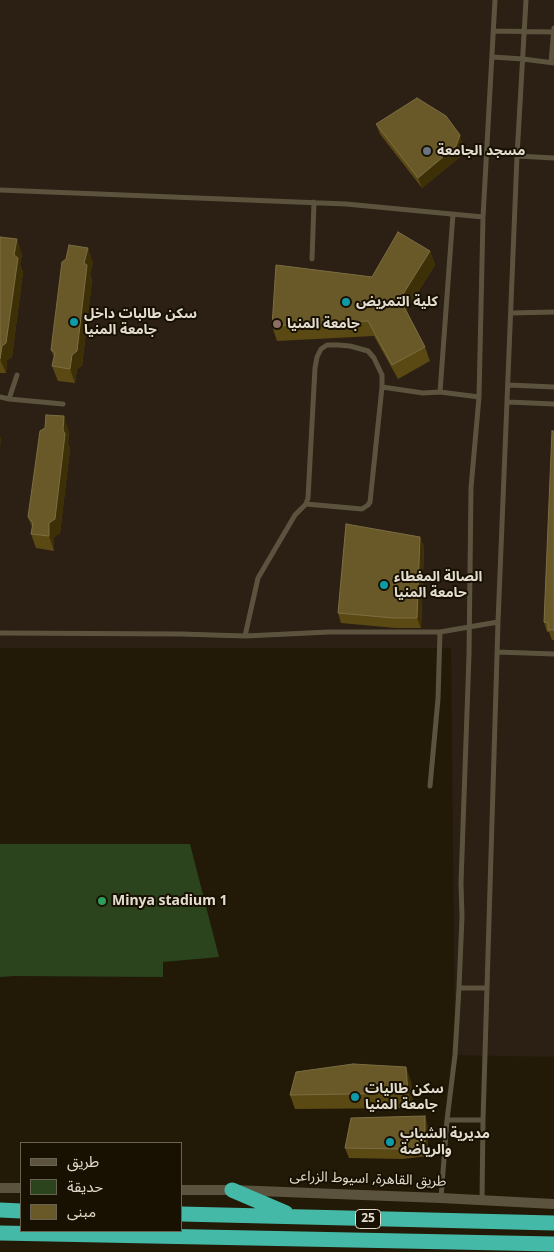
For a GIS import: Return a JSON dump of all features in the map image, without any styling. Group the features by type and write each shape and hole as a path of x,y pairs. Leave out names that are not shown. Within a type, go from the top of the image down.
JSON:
{"highway":[{"path":"232,1190 294,1217"},
{"path":"0,1210 20,1211"},
{"name":"25","path":"182,1214 554,1223"},
{"name":"25","path":"0,1233 554,1244"}],"street":[{"path":"0,1188 20,1188"},
{"name":"طريق القاهرة, اسيوط الزراعى","path":"182,1190 232,1190 554,1204"}],"lane":[{"path":"441,1198 460,988 471,488 479,397 483,216 496,0"},
{"path":"482,1200 498,622 517,156 526,0"},
{"path":"493,58 523,59 552,63 554,31 494,31"},
{"path":"517,156 554,158"},
{"path":"0,190 314,202 483,216"},
{"path":"312,259 314,202"},
{"path":"440,392 453,214"},
{"path":"511,313 554,312"},
{"path":"245,636 258,578 295,515 306,504 308,498 317,357 321,349 327,345 350,346 368,351 374,358 382,375 370,502 362,509 306,504"},
{"path":"9,399 16,375"},
{"path":"508,385 554,386"},
{"path":"382,387 423,393 440,392 479,397"},
{"path":"0,397 63,404"},
{"path":"508,402 554,404"},
{"path":"0,633 245,636 329,632 440,632 498,622"},
{"path":"430,786 438,699 440,632"},
{"path":"497,652 554,654"},
{"path":"460,988 487,988"},
{"path":"447,1120 483,1120"}],"shaded area":[{"name":"جامعة المنيا","path":"0,0 554,0 554,1057 455,1055 451,648 0,648"}],"green space":[{"name":"Minya stadium 1","path":"0,844 190,844 219,957 163,962 163,977 0,977"}],"building":[{"name":"مسجد الجامعة","path":"417,98 446,116 460,135 456,146 418,178 376,124"},
{"name":"كلية التمريض","path":"398,232 430,251 400,299 425,347 392,365 368,321 272,326 276,265 372,277"},
{"path":"0,237 17,239 14,255 18,258 6,343 2,346 0,359"},
{"name":"سكن طالبات داخل جامعة المنيا","path":"69,245 88,248 84,263 87,265 77,351 72,355 70,369 52,366 55,353 51,350 62,262 66,259"},
{"path":"46,415 64,416 63,430 65,434 55,519 49,523 49,536 31,534 33,523 28,517 40,431 45,428"},
{"path":"552,431 554,431 554,630 548,630 548,623 544,622"},
{"name":"الصالة المغطاء حامعة المنيا","path":"346,524 420,537 417,618 393,618 338,613"},
{"path":"353,1064 406,1067 408,1093 290,1095 296,1072"},
{"name":"مديرية الشباب والرياضة","path":"425,1116 425,1146 400,1149 345,1148 351,1118"}],"place":[{"name":"مسجد الجامعة","path":"427,151"},
{"name":"كلية التمريض","path":"346,302"},
{"name":"سكن طالبات داخل جامعة المنيا","path":"74,322"},
{"name":"جامعة المنيا","path":"277,324"},
{"name":"الصالة المغطاء حامعة المنيا","path":"384,585"},
{"name":"Minya stadium 1","path":"102,901"},
{"name":"سكن طاليات جامعة المنيا","path":"355,1097"},
{"name":"مديرية الشباب والرياضة","path":"390,1142"}]}
